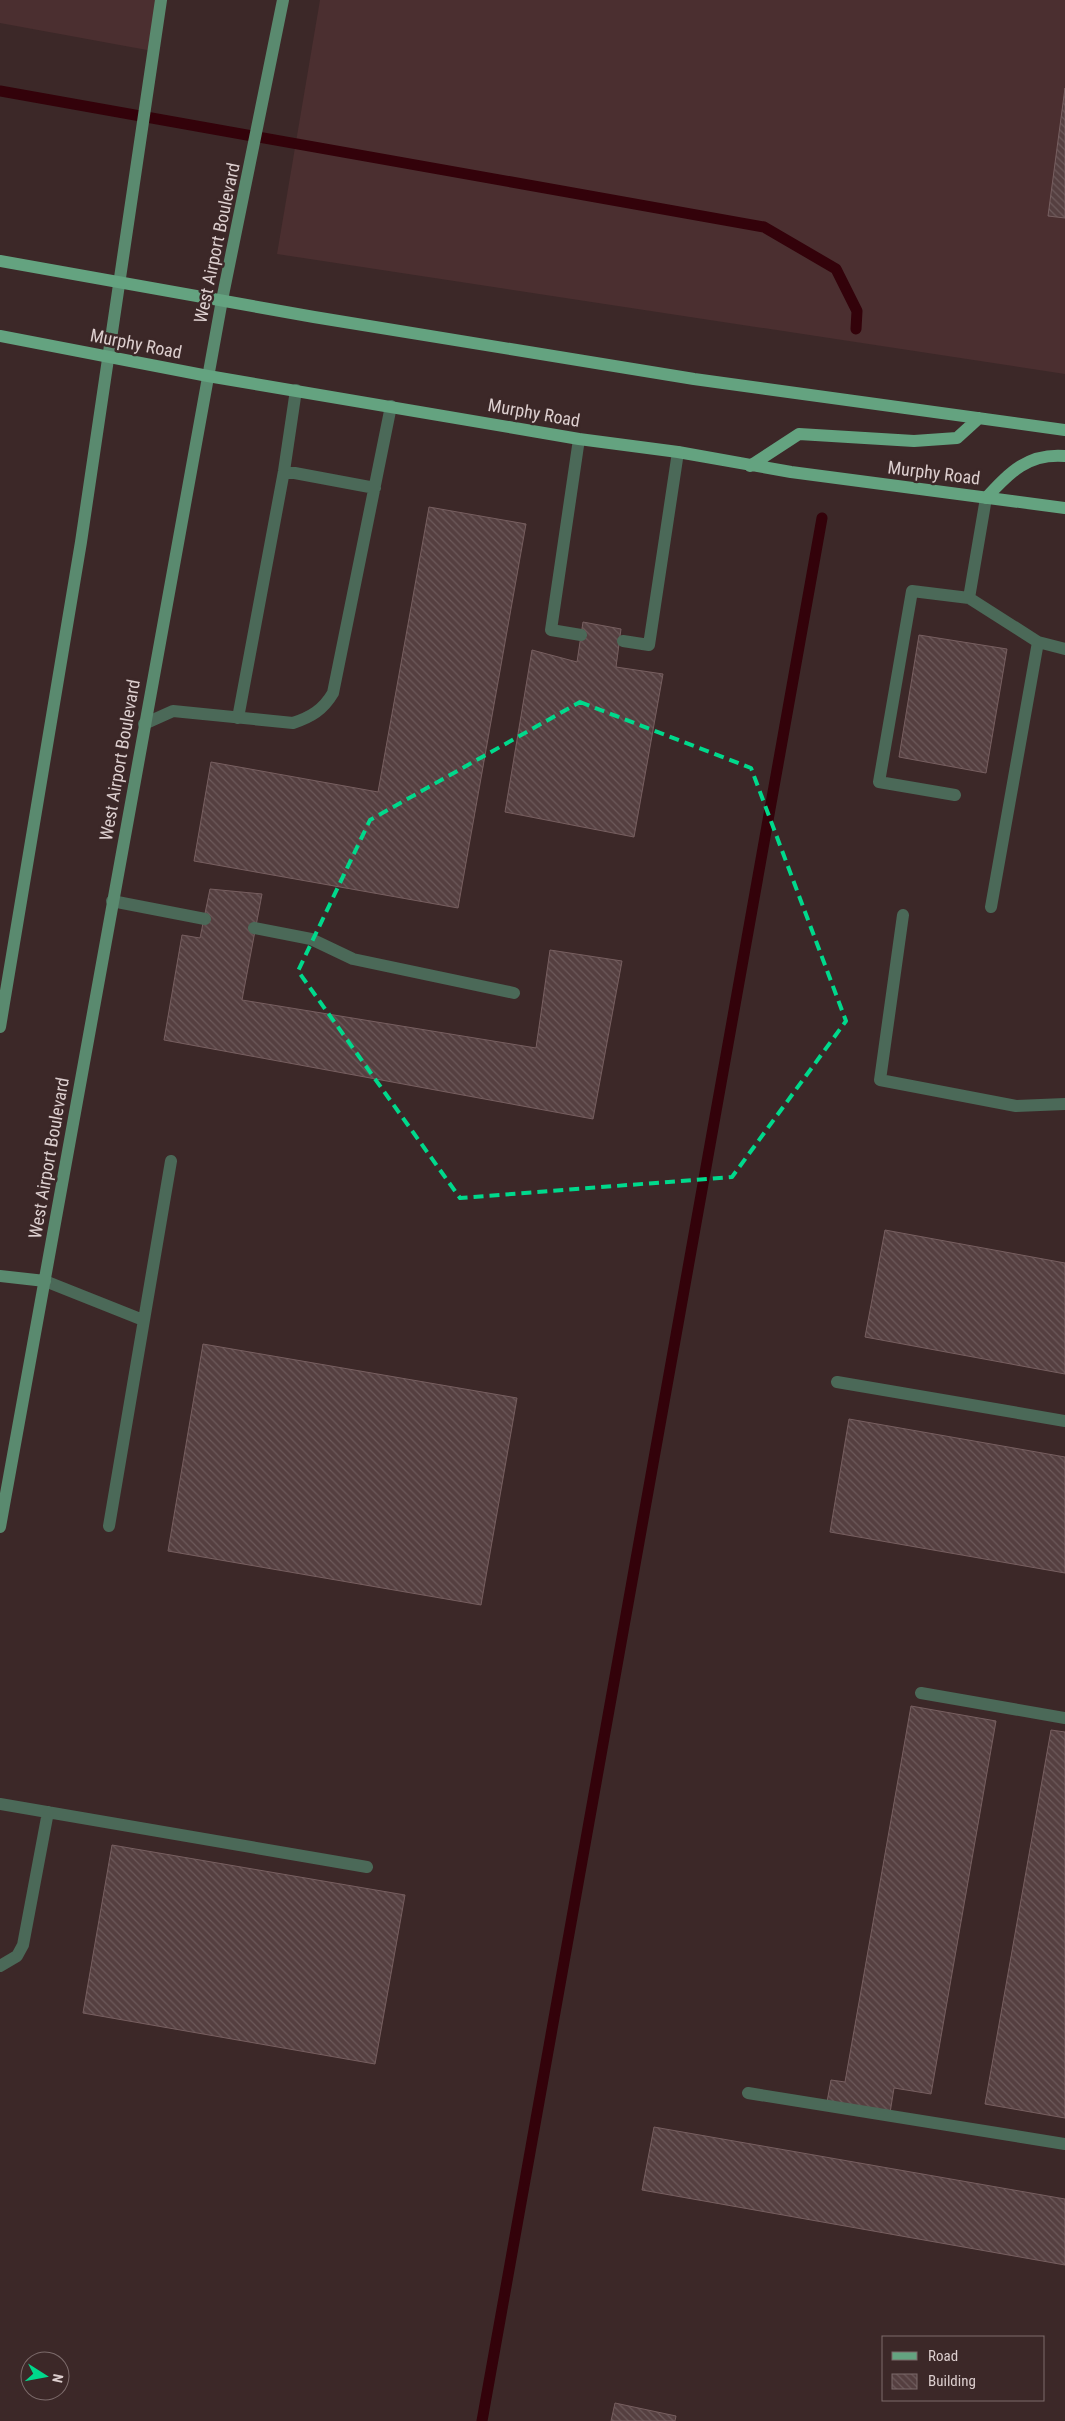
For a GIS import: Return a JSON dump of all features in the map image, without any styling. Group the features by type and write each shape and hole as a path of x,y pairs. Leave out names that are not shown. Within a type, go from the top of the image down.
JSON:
{"main road":[{"path":"0,1027 57,697 132,208 150,59 161,0"},
{"name":"West Airport Boulevard","path":"0,1527 222,300 283,0"},
{"path":"0,261 694,380 1065,430"},
{"name":"Murphy Road","path":"0,336 208,376 579,439 678,452 750,466 1065,508"},
{"path":"750,466 799,434 914,441 957,438 979,418"},
{"path":"986,498 1011,471 1047,455 1065,456"},
{"path":"0,1276 45,1281"}],"lane":[{"path":"238,718 284,471 296,390"},
{"path":"144,724 173,712 293,723 311,717 327,704 333,693 391,406"},
{"path":"579,439 550,630 581,635"},
{"path":"623,642 649,645 678,452"},
{"path":"284,471 375,488"},
{"path":"969,598 986,498"},
{"path":"955,795 879,782 912,591 969,598 1038,642 1065,649"},
{"path":"991,907 1038,642"},
{"path":"112,901 205,918"},
{"path":"903,915 880,1080 1016,1106 1065,1104"},
{"path":"254,928 312,939 353,959 514,993"},
{"path":"109,1526 171,1160"},
{"path":"45,1281 143,1320"},
{"path":"837,1382 1065,1421"},
{"path":"921,1693 1065,1718"},
{"path":"0,1804 367,1867"},
{"path":"0,1966 17,1956 23,1945 48,1812"},
{"path":"748,2093 1065,2144"}],"highlighted area":[{"path":"580,702 751,768 846,1021 732,1177 460,1198 298,971 370,820"}],"shaded area":[{"path":"0,0 165,0 158,52 0,23"},
{"path":"320,0 1065,0 1065,374 277,254"}],"building":[{"path":"1065,88 1065,218 1048,216"},
{"path":"429,507 526,524 458,908 194,861 211,762 378,792"},
{"path":"583,622 621,629 616,667 663,674 634,837 505,812 532,650 577,662"},
{"path":"919,635 1007,649 986,773 899,757"},
{"path":"210,889 262,894 242,1000 536,1048 550,950 622,961 593,1119 164,1040 182,935 200,938"},
{"path":"885,1230 1065,1263 1065,1374 865,1337"},
{"path":"203,1344 517,1398 481,1605 168,1551"},
{"path":"849,1419 1065,1457 1065,1573 830,1532"},
{"path":"911,1706 996,1721 931,2094 894,2088 890,2113 827,2102 831,2080 845,2082"},
{"path":"1051,1730 1065,1732 1065,2118 985,2104"},
{"path":"112,1845 405,1895 375,2064 83,2013"},
{"path":"654,2127 1065,2199 1065,2265 642,2190"},
{"path":"615,2403 676,2416 675,2421 611,2421"}],"waterway":[{"path":"0,91 764,227 836,269 857,311 856,329"},
{"path":"482,2421 822,518"}]}
